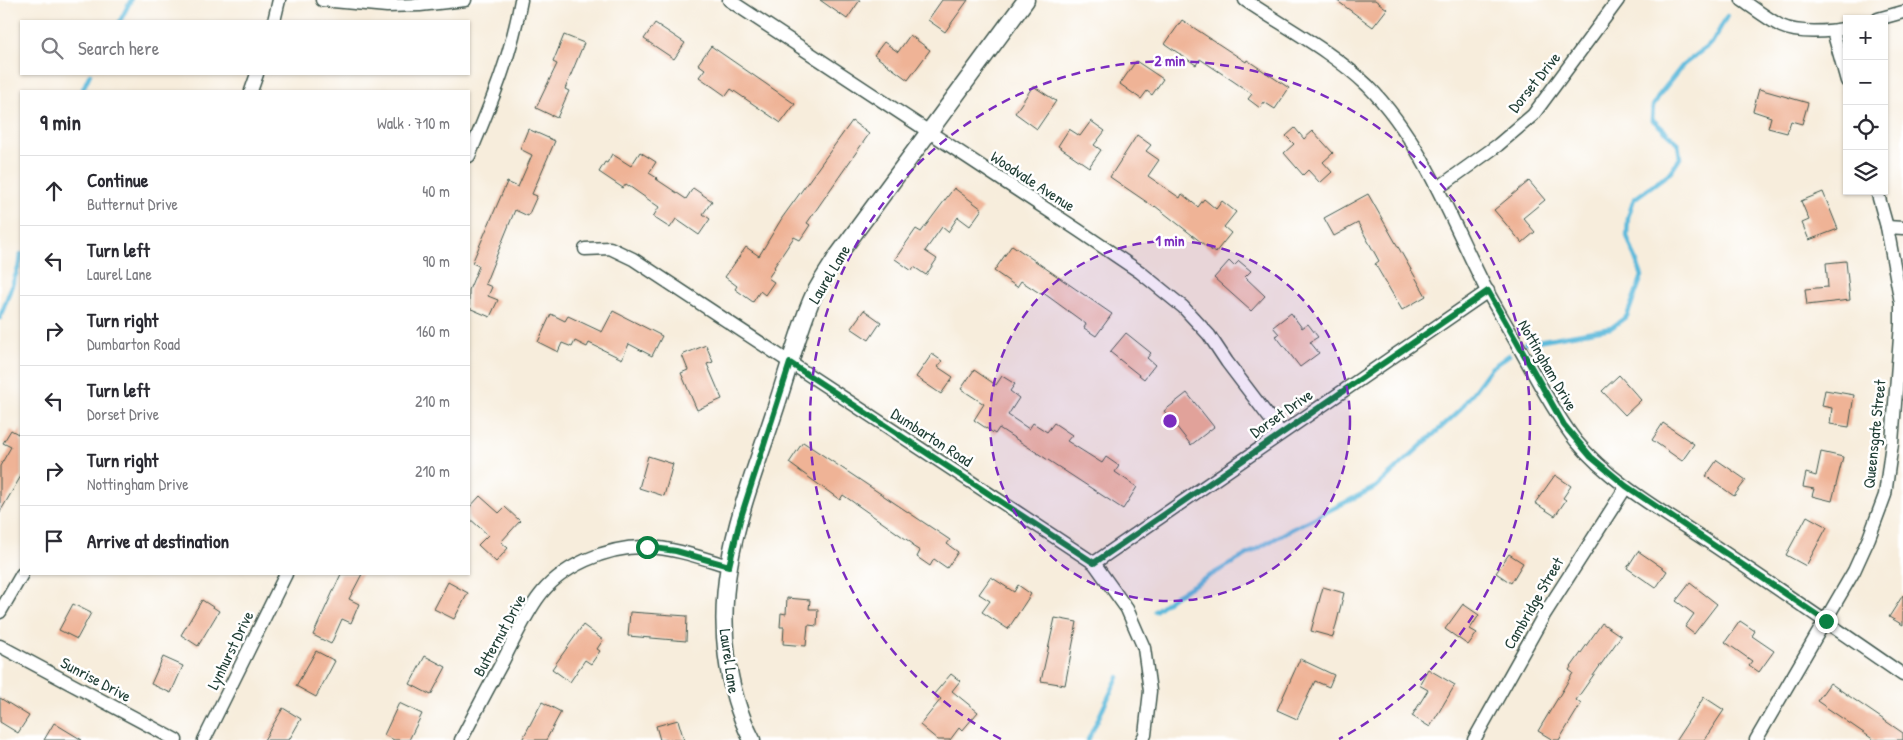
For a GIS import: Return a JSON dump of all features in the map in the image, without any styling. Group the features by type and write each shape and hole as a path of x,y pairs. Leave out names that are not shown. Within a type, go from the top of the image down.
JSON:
{"street":[{"path":"274,20 279,0"},
{"path":"322,0 386,6 420,5 465,0"},
{"path":"470,154 499,86 511,46 521,0"},
{"name":"Woodvale Avenue","path":"729,0 1140,272 1183,308 1209,335 1281,433"},
{"name":"Laurel Lane","path":"752,740 738,707 730,676 724,609 729,566 740,520 811,299 836,258 1026,0"},
{"name":"Nottingham Drive","path":"1245,0 1328,55 1368,86 1383,104 1414,145 1438,188 1488,291 1564,425 1591,457 1626,486 1903,675"},
{"name":"Dorset Drive","path":"1438,188 1498,145 1532,115 1618,0"},
{"path":"1742,0 1782,26 1795,30 1833,31 1843,29"},
{"path":"1888,16 1903,12"},
{"path":"1833,31 1843,67"},
{"path":"251,90 257,75"},
{"name":"Queensgate Street","path":"1756,740 1854,571 1878,516 1888,478 1901,324 1901,303 1887,227 1878,195"},
{"path":"1887,227 1903,228"},
{"name":"Dumbarton Road","path":"586,249 610,248 633,259 1094,563 1128,609 1144,648 1150,691 1142,740"},
{"name":"Dorset Drive","path":"1094,563 1488,291"},
{"name":"Cambridge Street","path":"1474,740 1544,615 1626,486"},
{"name":"Butternut Drive","path":"461,740 537,598 563,574 588,559 602,554 647,547 676,551 729,566"},
{"path":"0,612 21,575"},
{"name":"Lynhurst Drive","path":"204,740 286,575"},
{"name":"Sunrise Drive","path":"0,646 176,740"}],"building":[{"path":"820,0 860,0 847,19"},
{"path":"942,0 968,0 945,32 928,20"},
{"path":"1336,0 1375,0 1387,9 1373,27"},
{"path":"1182,20 1289,88 1275,109 1264,102 1260,108 1248,99 1252,94 1233,81 1200,59 1196,65 1165,44"},
{"path":"655,23 685,43 674,59 644,39"},
{"path":"564,35 584,43 565,89 569,91 557,118 536,108 557,64 553,62"},
{"path":"910,35 930,50 908,80 874,55 884,42 898,52"},
{"path":"711,46 795,104 781,123 731,89 726,96 699,77 705,69 698,64"},
{"path":"1136,61 1163,79 1152,95 1147,91 1141,99 1120,84"},
{"path":"1033,86 1056,101 1037,129 1015,113"},
{"path":"1759,89 1808,103 1802,124 1791,121 1787,133 1768,128 1771,117 1753,111"},
{"path":"852,121 869,134 807,223 810,225 800,240 794,237 774,267 768,278 774,282 765,295 760,291 753,302 735,289 737,286 725,277 746,247 759,256 782,218"},
{"path":"1091,121 1105,131 1094,145 1101,150 1089,167 1058,146 1069,129 1080,136"},
{"path":"1295,128 1304,139 1313,131 1333,153 1323,162 1332,172 1320,183 1308,170 1303,175 1284,153 1294,144 1286,136"},
{"path":"528,129 555,141 532,194 537,196 528,216 515,210 485,284 492,287 488,296 498,300 490,317 470,308 470,288 479,266 472,263 507,182 518,187 532,155 520,149"},
{"path":"1137,135 1151,145 1146,151 1159,160 1148,176 1180,198 1182,194 1198,207 1204,199 1216,209 1222,201 1236,212 1224,227 1231,233 1215,253 1155,206 1110,177"},
{"path":"640,152 656,162 649,173 656,179 686,199 693,188 712,201 703,214 710,219 699,235 676,219 670,228 653,217 659,207 626,184 623,188 599,172 612,154 631,166"},
{"path":"1529,181 1545,200 1523,218 1535,232 1522,243 1494,210"},
{"path":"954,188 982,209 970,226 958,217 948,232 942,227 925,251 937,259 926,275 914,267 912,271 895,259 916,229 921,232"},
{"path":"1823,192 1838,229 1809,240 1802,223 1809,220 1801,201"},
{"path":"1368,194 1426,296 1402,310 1375,264 1379,261 1358,223 1334,236 1324,218"},
{"path":"1012,245 1112,314 1096,336 1084,328 1086,324 1042,292 1041,294 1021,281 1017,287 994,271"},
{"path":"1229,261 1234,266 1239,261 1251,271 1245,277 1265,296 1251,311 1214,278"},
{"path":"1846,261 1850,300 1807,305 1805,289 1828,287 1826,263"},
{"path":"864,310 881,322 869,340 851,328"},
{"path":"613,311 662,336 652,356 629,344 622,359 589,343 587,347 575,341 572,347 562,343 558,352 538,342 551,314 565,321 568,316 602,332"},
{"path":"1291,313 1302,328 1308,324 1318,337 1310,342 1319,353 1300,367 1276,336 1279,334 1273,327"},
{"path":"1126,333 1151,353 1147,358 1155,365 1144,379 1110,352"},
{"path":"706,345 713,362 707,364 722,399 697,410 681,373 688,370 682,355"},
{"path":"932,354 942,361 938,367 953,377 941,394 916,377"},
{"path":"974,370 996,385 1002,376 1015,384 1010,391 1019,398 1008,415 1029,429 1033,423 1047,432 1054,423 1072,435 1067,441 1102,463 1106,457 1119,466 1115,472 1137,487 1123,509 999,428 995,434 974,420 984,404 961,389"},
{"path":"1619,375 1641,400 1625,415 1602,391"},
{"path":"1825,390 1854,395 1849,427 1830,424 1832,408 1822,406"},
{"path":"1187,393 1214,427 1191,445 1164,411"},
{"path":"1663,423 1694,444 1682,461 1652,440"},
{"path":"11,430 18,434 20,431 20,478 0,512 0,466 11,447 3,443"},
{"path":"803,442 950,540 947,544 958,552 947,568 934,559 930,566 917,557 920,551 912,546 913,544 843,495 840,500 789,463"},
{"path":"1821,452 1843,457 1832,501 1812,496 1814,489 1803,487 1806,473 1816,476"},
{"path":"648,456 673,464 664,496 639,488"},
{"path":"1717,460 1746,480 1734,496 1706,476"},
{"path":"1555,475 1571,486 1563,498 1566,500 1555,516 1535,503"},
{"path":"480,496 499,513 505,507 520,521 501,542 508,548 496,562 478,545 488,535 470,519 470,507"},
{"path":"1807,516 1827,527 1806,566 1786,555"},
{"path":"1638,551 1667,571 1656,588 1627,568"},
{"path":"1509,554 1523,563 1511,583 1496,573"},
{"path":"341,575 361,575 349,599 359,604 351,623 342,619 331,644 313,635"},
{"path":"991,577 1014,592 1018,585 1031,594 1008,629 982,612 990,601 979,594"},
{"path":"448,582 468,593 454,619 434,609"},
{"path":"1690,583 1717,604 1694,634 1685,627 1694,614 1676,601"},
{"path":"1323,587 1344,593 1333,637 1311,631"},
{"path":"1903,595 1903,625 1889,617"},
{"path":"787,598 810,600 809,609 818,609 817,626 808,625 806,646 783,644 784,627 780,627 781,613 786,614"},
{"path":"202,600 219,611 198,646 181,635"},
{"path":"73,604 91,613 77,639 59,630"},
{"path":"1463,604 1479,615 1470,629 1477,633 1468,645 1445,629"},
{"path":"630,612 687,616 686,641 628,636"},
{"path":"1055,618 1077,622 1065,685 1041,681"},
{"path":"1740,621 1755,631 1752,636 1774,651 1759,672 1749,665 1752,661 1725,642"},
{"path":"1602,623 1621,636 1576,700 1581,704 1559,740 1553,740 1538,731 1573,673 1569,670"},
{"path":"583,625 603,640 597,649 600,651 591,664 585,660 570,682 552,669"},
{"path":"316,651 335,661 316,697 296,686"},
{"path":"425,656 446,667 431,695 410,684"},
{"path":"163,657 183,666 171,693 151,684"},
{"path":"1300,659 1334,675 1329,687 1315,681 1297,719 1277,710"},
{"path":"1428,669 1455,685 1430,727 1412,716 1428,690 1419,685"},
{"path":"951,674 960,681 952,691 978,712 962,731 959,728 950,740 938,740 920,725 941,699 934,694"},
{"path":"1830,683 1903,733 1903,740 1874,740 1817,701"},
{"path":"1704,697 1724,710 1704,740 1676,740"},
{"path":"0,698 29,716 18,733 0,722"},
{"path":"542,702 561,712 546,740 522,740"},
{"path":"399,703 422,714 409,740 394,740 384,735"},
{"path":"283,708 301,719 289,740 264,740"},
{"path":"678,720 684,740 660,740 656,726"},
{"path":"54,723 82,740 44,740"}],"waterway":[{"path":"121,20 131,0"},
{"path":"1526,343 1611,328 1627,316 1642,276 1627,236 1628,217 1634,199 1671,172 1680,158 1678,143 1652,119 1653,106 1683,65 1712,43 1727,16"},
{"path":"82,90 90,75"},
{"path":"0,318 20,263"},
{"path":"1155,611 1176,595 1292,529 1376,487 1459,411 1491,368 1509,355"},
{"path":"1088,740 1118,677"}],"route":[{"path":"647,547 676,551 729,566 740,520 790,363 1094,563 1488,291 1544,393 1564,425 1591,457 1626,486 1826,621"}]}
